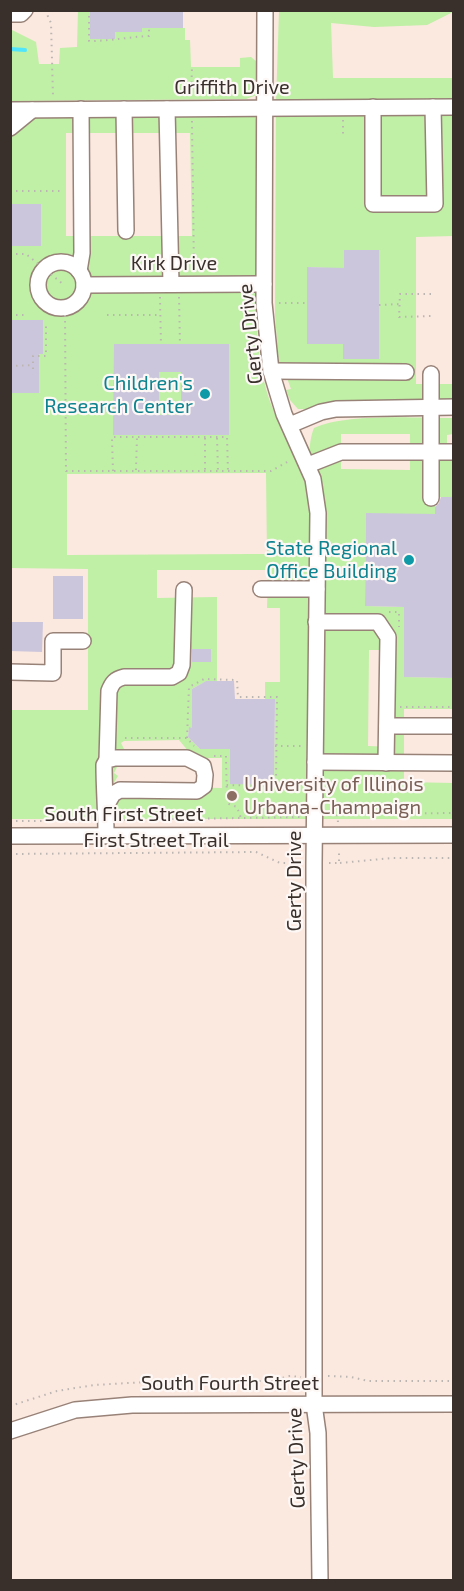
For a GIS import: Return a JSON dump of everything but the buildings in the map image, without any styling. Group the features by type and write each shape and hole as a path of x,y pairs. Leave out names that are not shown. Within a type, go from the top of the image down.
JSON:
{"street":[{"path":"10,14 21,14 25,10"},
{"name":"Gerty Drive","path":"266,10 264,303 271,370 277,393 313,479 318,513 315,755 314,1404 318,1433 320,1581"},
{"path":"373,107 373,204 435,204 433,107"},
{"name":"Griffith Drive","path":"10,110 453,107"},
{"path":"45,268 41,274 38,289 45,302 51,306 66,308 73,305 79,299 81,278 81,109"},
{"path":"124,109 126,231"},
{"path":"167,109 170,291"},
{"path":"10,128 32,110"},
{"name":"Kirk Drive","path":"45,268 59,262 73,266 81,278 170,291 264,284"},
{"path":"271,370 406,372"},
{"path":"431,374 431,498"},
{"path":"290,426 321,412 336,409 453,407"},
{"path":"306,459 340,452 453,452"},
{"path":"261,589 317,589"},
{"path":"106,820 103,799 104,765 107,760 109,691 117,678 172,677 179,673 182,665 184,590"},
{"path":"316,622 378,622 388,637 386,763"},
{"path":"10,672 53,673 53,641 83,641"},
{"path":"387,726 453,726"},
{"path":"315,755 386,763 453,763"},
{"path":"106,820 114,795 120,790 197,791 204,786 205,775 203,766 187,758 107,760"},
{"name":"South First Street","path":"10,836 106,820 315,836 453,835"},
{"name":"South Fourth Street","path":"10,1431 75,1410 132,1405 453,1404"}],"path":[{"path":"45,10 51,23 53,110"},
{"path":"89,10 89,41 149,36 149,29"},
{"path":"191,98 192,68"},
{"path":"343,114 343,137"},
{"path":"192,116 194,274"},
{"path":"10,191 63,191"},
{"path":"10,254 26,254 63,285"},
{"path":"161,344 160,315 170,291"},
{"path":"170,291 180,344"},
{"path":"431,294 400,294 399,317 431,316"},
{"path":"264,303 307,303"},
{"path":"379,305 400,304"},
{"path":"10,315 27,315"},
{"path":"65,315 66,471 271,471 306,459"},
{"path":"107,315 160,315"},
{"path":"10,366 33,367 33,356 46,356 46,322"},
{"path":"113,471 112,437 227,437 228,471"},
{"path":"136,471 137,437"},
{"path":"205,437 205,471"},
{"path":"218,437 218,471"},
{"path":"187,738 189,687 204,679 237,680 238,697 277,697 276,786 226,785"},
{"path":"400,707 453,707"},
{"path":"276,746 315,755"},
{"path":"339,863 338,814 453,813"},
{"path":"106,820 296,818"},
{"path":"10,821 46,821"},
{"name":"First Street Trail","path":"10,854 256,852 280,863 300,863"},
{"path":"333,863 381,858 453,858"},
{"path":"10,1406 94,1384 269,1381 290,1376 301,1377"},
{"path":"339,1376 368,1381 453,1381"}],"shaded area":[{"name":"University of Illinois Urbana-Champaign","path":"11,11 453,11 453,1580 11,1580"}],"green space":[{"path":"78,11 90,11 90,39 115,39 115,32 141,32 142,28 185,28 185,40 190,40 191,67 240,67 240,58 251,57 258,63 257,95 246,99 11,101 10,29 36,42 39,64 59,64 60,48 77,47"},
{"path":"279,11 453,11 427,25 374,27 331,23 333,78 453,78 453,236 416,237 416,384 453,384 453,399 337,402 308,409 298,409 290,400 286,390 291,389 283,367 279,364 275,315","holes":["344,250 378,250 328,322 328,344 307,344 307,267 328,268 344,294"]},
{"path":"10,115 254,115 258,125 256,304 259,356 269,398 277,419 289,440 308,464 314,428 328,423 382,417 453,418 453,434 447,435 447,458 453,458 453,497 435,497 435,514 366,514 365,606 404,607 404,677 453,678 453,709 404,709 404,782 453,783 453,819 11,819 11,710 88,710 88,569 11,568 11,353 43,354 43,320 11,320 11,246 41,245 41,204 11,204","holes":["66,133 190,133 192,236 66,236","114,344 229,345 228,435 114,435","341,434 410,434 410,470 341,469","266,473 267,554 67,555 67,474","157,570 268,570 267,608 280,608 280,682 265,682 265,699 275,700 274,784 231,784 230,749 200,749 188,737 189,728 192,728 192,689 206,681 217,681 217,597 157,598","369,650 393,650 393,747 368,746","179,740 194,758 222,758 222,788 112,786 118,776 114,773 125,751 121,743 124,741"]},
{"path":"159,372 181,372 181,415 159,415"}],"waterway":[{"path":"10,49 25,50"}],"place":[{"name":"Children's Research Center","path":"205,394"},
{"name":"State Regional Office Building","path":"409,560"},
{"name":"University of Illinois Urbana-Champaign","path":"232,796"}]}
